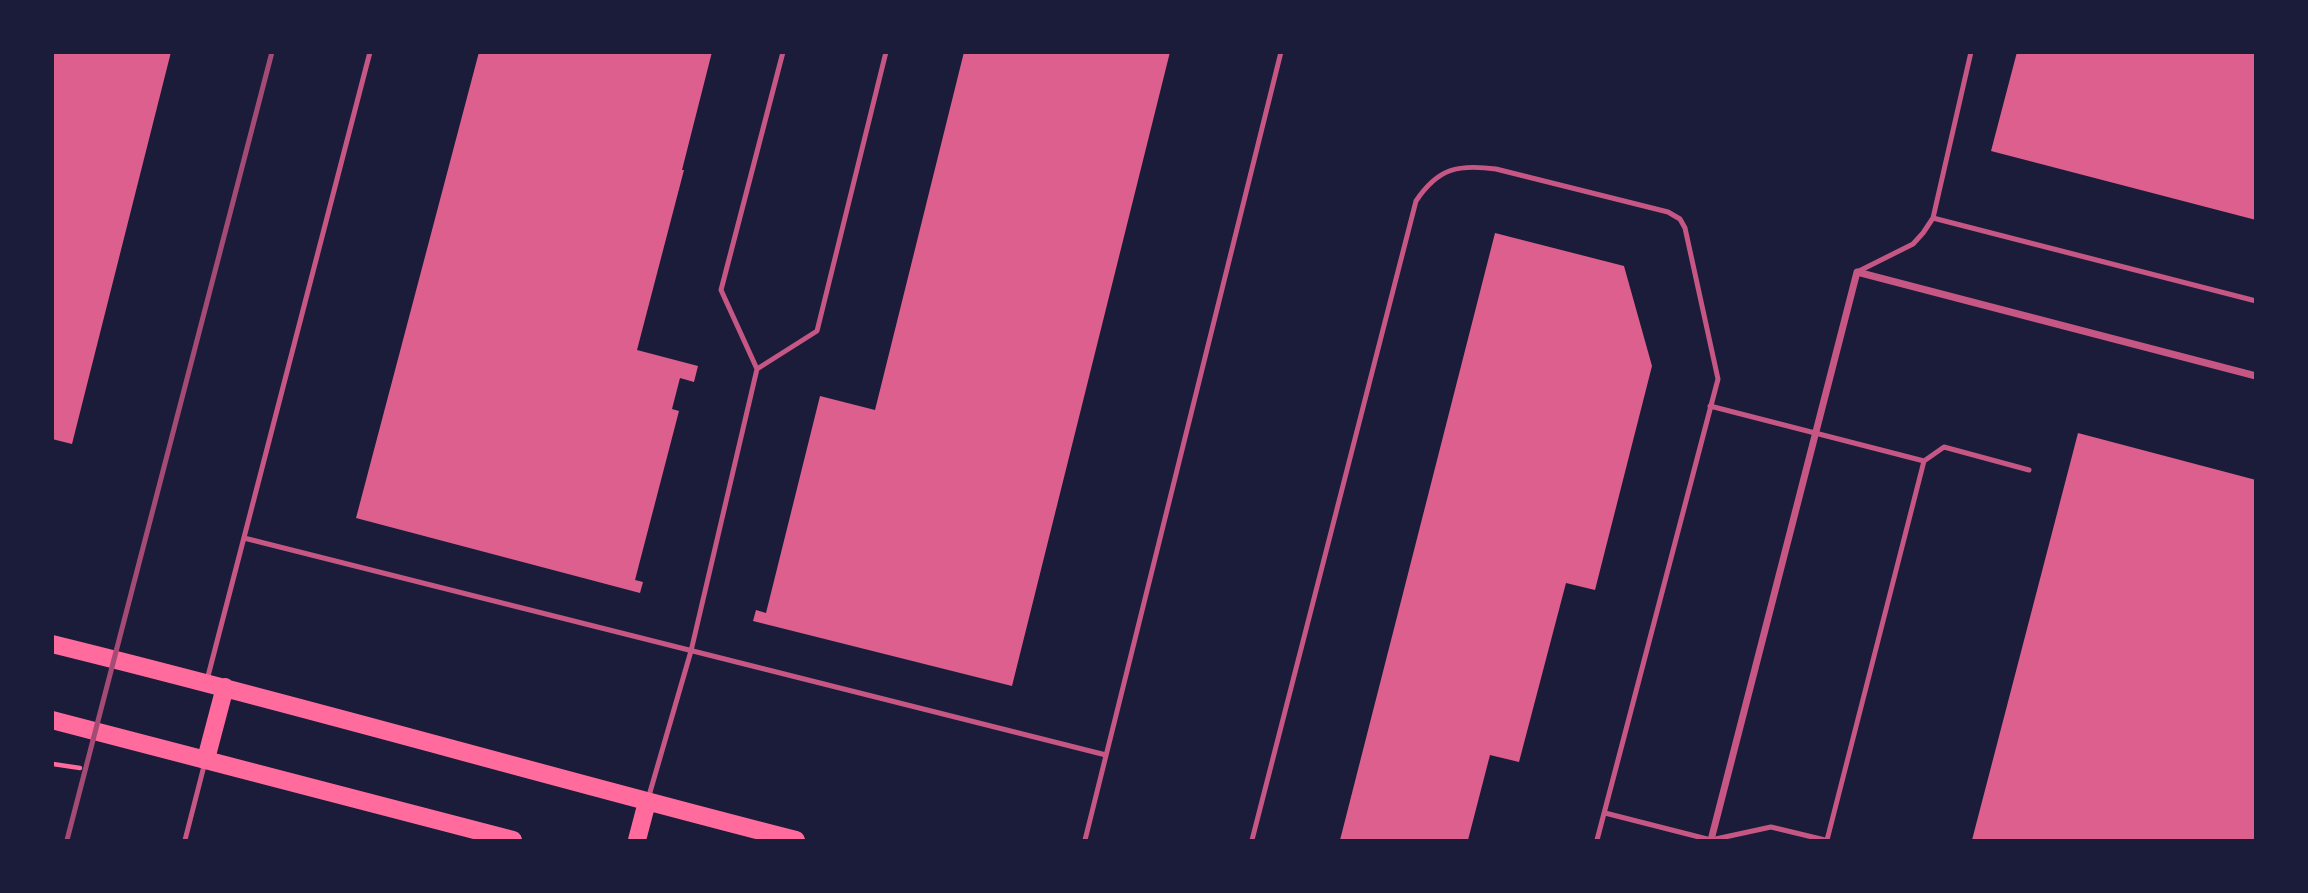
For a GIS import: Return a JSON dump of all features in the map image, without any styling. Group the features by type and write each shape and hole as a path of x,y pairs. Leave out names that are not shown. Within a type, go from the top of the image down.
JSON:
{"main road":[{"path":"52,644 207,681 796,841"},
{"path":"206,759 225,687"},
{"path":"52,720 513,841"},
{"path":"637,841 647,802"}],"street":[{"path":"1711,840 1857,272 2256,376"}],"lane":[{"path":"207,681 370,52"},
{"path":"647,802 691,651 757,369 722,290 783,52"},
{"path":"757,369 817,331 886,52"},
{"path":"1085,841 1281,52"},
{"path":"1857,272 1913,244 1933,218 1971,52"},
{"path":"1252,841 1416,201 1440,174 1458,168 1486,168 1668,212 1680,219 1685,228 1718,379 1597,841"},
{"path":"1933,218 2256,301"},
{"path":"1710,406 1924,461"},
{"path":"1605,813 1711,840 1771,827 1826,841 1924,461 1944,447 2029,470"},
{"path":"244,538 1106,755"},
{"path":"185,841 206,759"}],"path":[{"path":"53,764 80,768"}],"building":[{"path":"52,52 171,52 72,444 52,439"},
{"path":"479,52 712,52 637,350 698,366 694,382 680,378 672,409 679,411 635,580 643,582 640,593 356,518"},
{"path":"964,52 1170,52 1012,686 753,621 756,610 766,613 820,396 875,410"},
{"path":"2017,52 2256,52 2256,220 1991,151"},
{"path":"1495,233 1624,266 1652,366 1595,590 1566,583 1519,762 1490,755 1468,840 1340,840"},
{"path":"2078,433 2256,480 2256,840 1972,840"}],"railway":[{"path":"67,840 272,52"}]}
